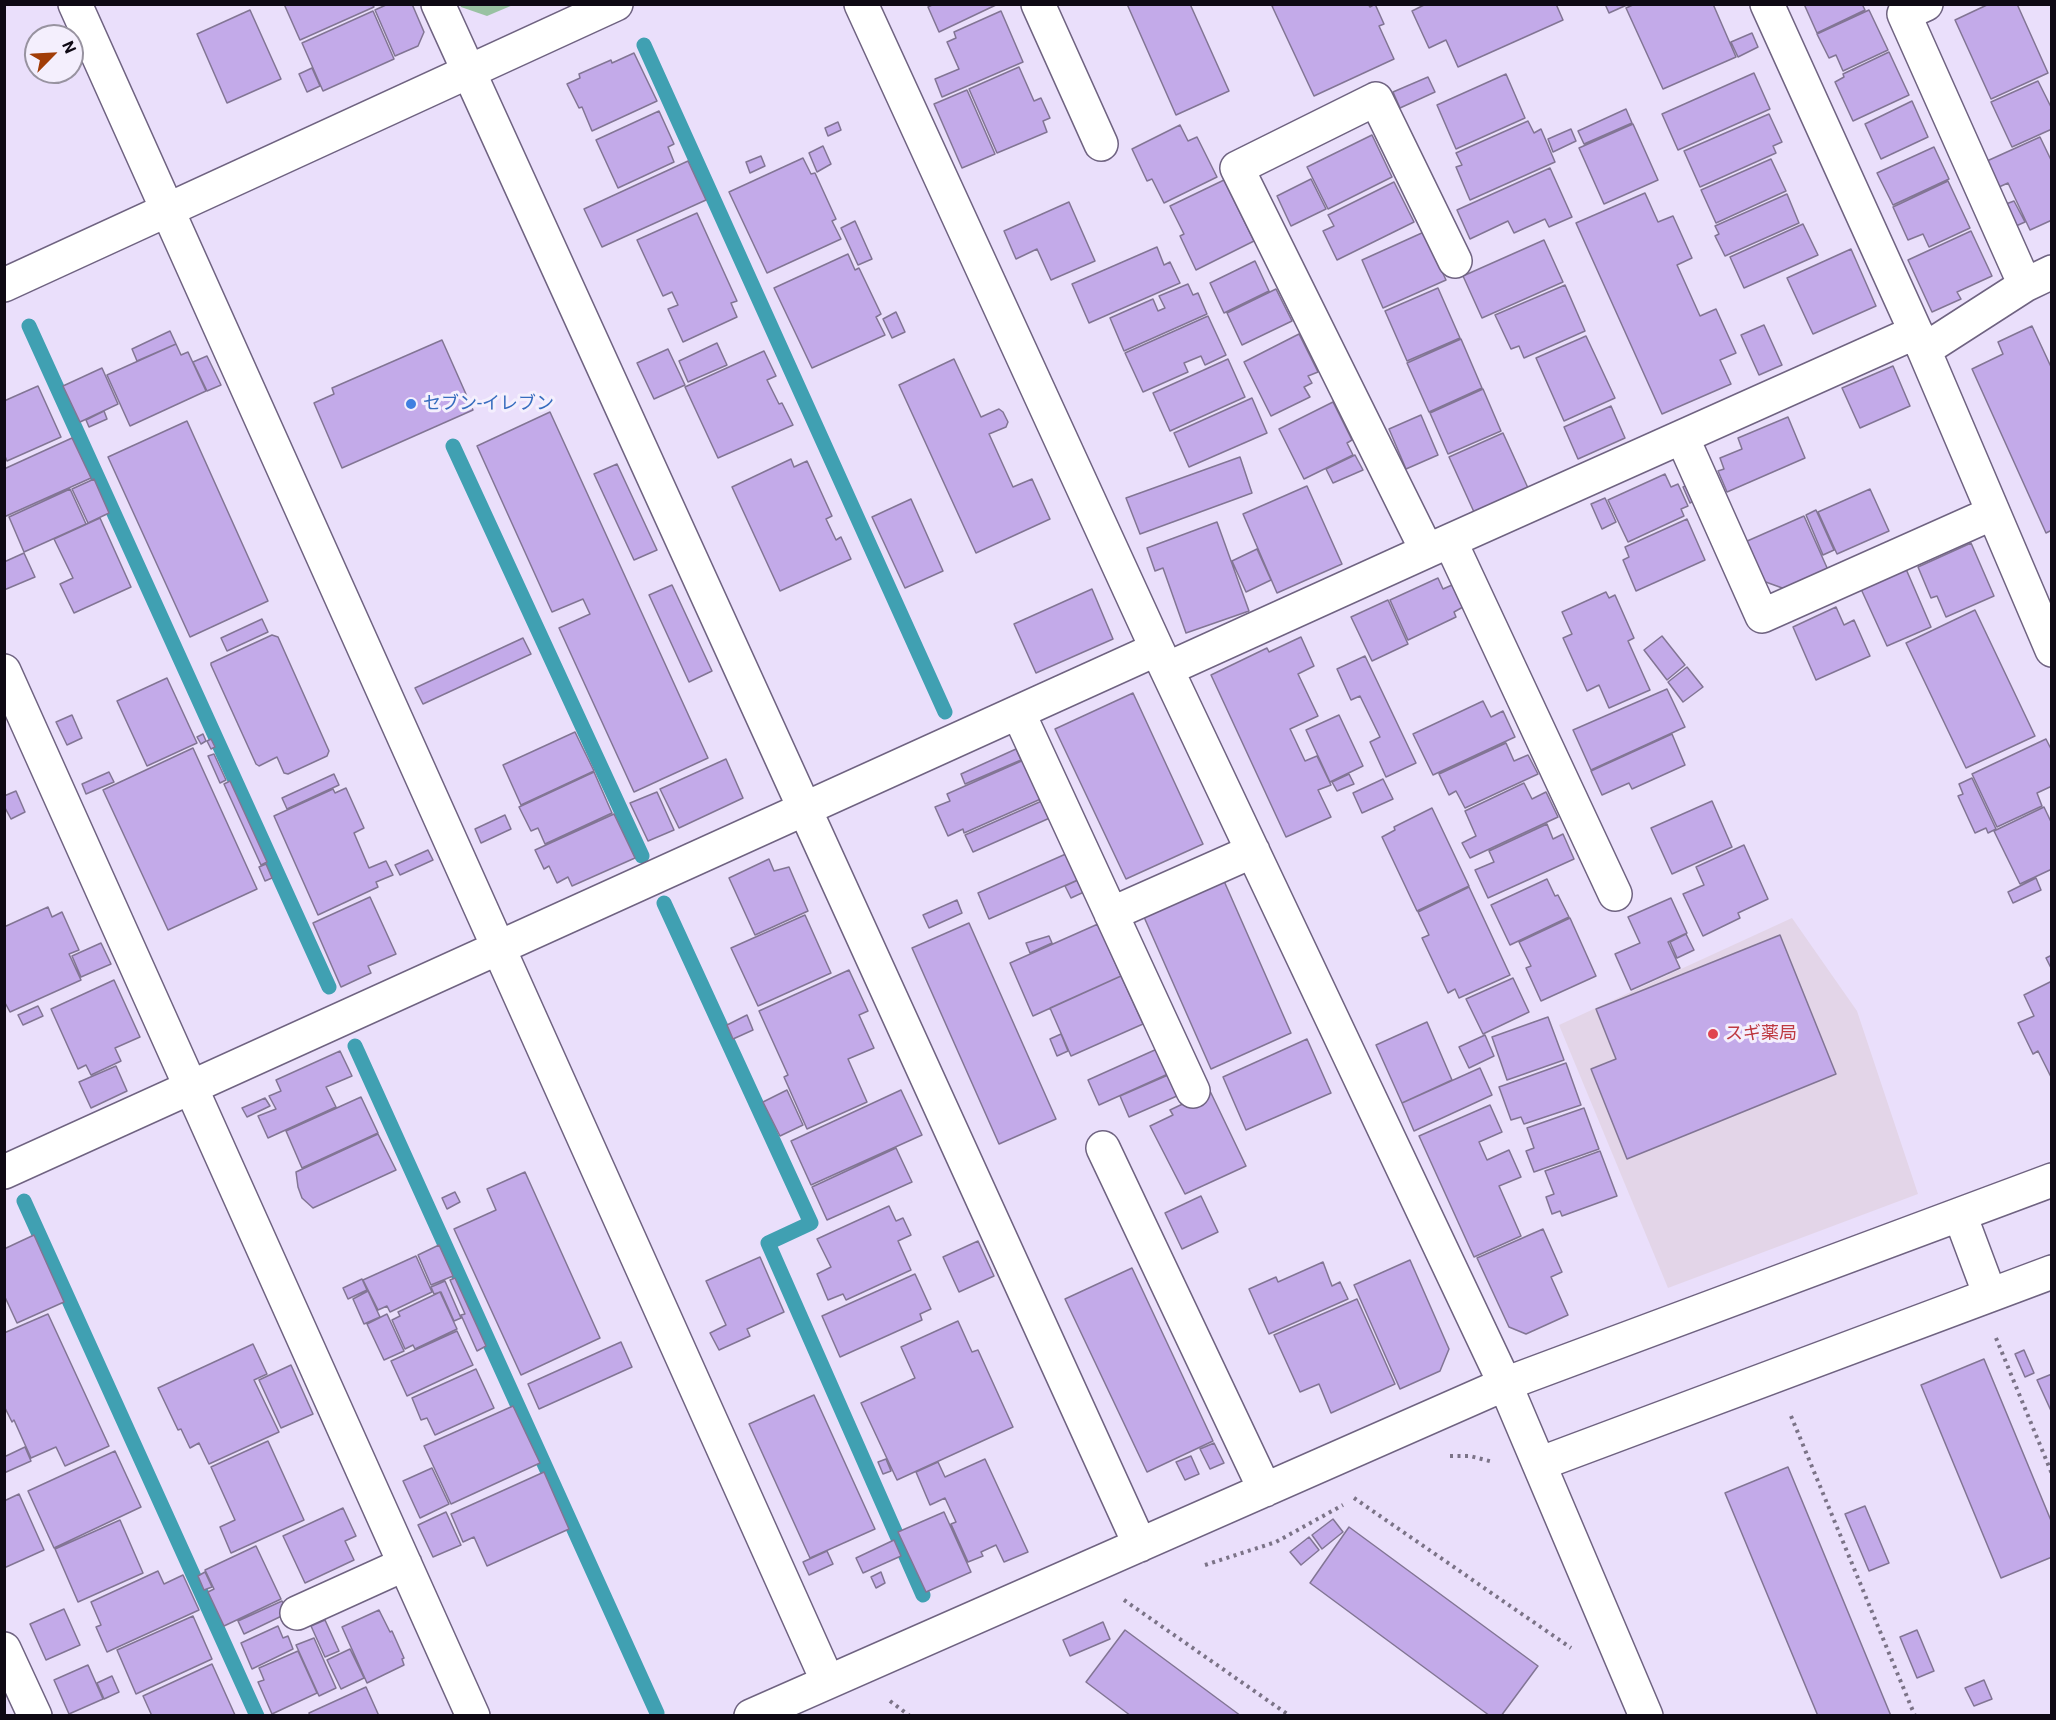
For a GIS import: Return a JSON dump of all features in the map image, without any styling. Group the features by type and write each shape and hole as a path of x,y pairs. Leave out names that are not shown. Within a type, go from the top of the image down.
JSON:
{"street":[{"path":"75,4 828,1682"},
{"path":"438,4 1140,1545"},
{"path":"4,285 616,4"},
{"path":"861,4 1162,659 1505,1384 1646,1716"},
{"path":"1038,4 1101,144"},
{"path":"1767,4 1920,341 2052,650"},
{"path":"4,1172 1018,712 1162,659 1439,546 1682,437 1920,341 2038,278 1904,14 1926,4"},
{"path":"1455,261 1377,99 1237,168 1439,546 1615,894"},
{"path":"1682,437 1762,616 1993,513"},
{"path":"4,671 473,1716"},
{"path":"1018,712 1193,1091"},
{"path":"1111,914 1253,851"},
{"path":"1103,1148 1265,1490"},
{"path":"751,1716 1505,1384 2052,1180"},
{"path":"1960,1215 1985,1297"},
{"path":"1539,1464 2052,1272"},
{"path":"297,1613 405,1564"},
{"path":"4,1649 35,1716"}],"path":[{"path":"1985,1297 2052,1474"},
{"path":"1774,1376 1915,1716"},
{"path":"1444,1456 1470,1456 1496,1462"},
{"path":"1201,1566 1276,1542 1364,1493"},
{"path":"1354,1498 1580,1655"},
{"path":"1114,1604 1135,1595"},
{"path":"1124,1600 1290,1716"},
{"path":"901,1697 890,1701 910,1716"}],"shaded area":[{"path":"1792,918 1857,1011 1918,1194 1668,1288 1559,1025"}],"green space":[{"path":"460,5 513,5 487,16"}],"building":[{"path":"284,4 372,4 374,7 300,40"},
{"path":"388,4 412,4 424,32 418,46 395,56 375,10"},
{"path":"934,4 998,4 939,32 928,7"},
{"path":"1127,4 1190,4 1229,91 1176,115"},
{"path":"1276,4 1368,4 1370,7 1375,4 1384,24 1379,26 1394,59 1314,96 1272,6"},
{"path":"1426,4 1556,4 1563,20 1458,67 1446,40 1429,48 1412,11"},
{"path":"1605,4 1629,4 1609,13"},
{"path":"1635,4 1713,4 1736,57 1663,89 1626,8"},
{"path":"1804,4 1862,4 1865,10 1817,33"},
{"path":"1989,4 2017,4 2048,73 1991,99 1955,20"},
{"path":"250,10 281,79 227,103 197,34"},
{"path":"1869,10 1888,50 1843,71 1836,55 1829,58 1817,34"},
{"path":"373,11 394,59 323,91 302,43"},
{"path":"1001,11 1023,62 942,97 935,79 959,69 947,42 956,38 954,32"},
{"path":"1752,33 1758,47 1738,57 1731,42"},
{"path":"1889,52 1909,95 1853,121 1835,82 1844,77 1843,74"},
{"path":"634,53 657,101 592,131 582,107 579,108 567,84 580,78 579,74"},
{"path":"1019,67 1034,101 1041,98 1050,118 1043,121 1047,132 997,153 969,89"},
{"path":"312,68 320,86 307,92 299,74"},
{"path":"1754,73 1770,109 1678,150 1662,114"},
{"path":"1506,74 1525,118 1456,149 1437,105"},
{"path":"1428,77 1435,92 1400,108 1393,92"},
{"path":"2038,81 2052,109 2052,129 2012,147 1991,102"},
{"path":"967,90 995,154 962,168 934,104"},
{"path":"1912,101 1928,137 1881,159 1865,124"},
{"path":"1626,109 1632,123 1584,144 1578,131"},
{"path":"659,111 674,144 668,147 674,162 618,188 596,140"},
{"path":"1769,114 1782,142 1773,146 1776,153 1700,187 1684,151"},
{"path":"1528,121 1534,133 1541,129 1555,162 1470,200 1456,167 1462,165 1456,153"},
{"path":"838,122 841,130 828,136 825,128"},
{"path":"1633,124 1658,180 1604,204 1579,148"},
{"path":"1180,125 1188,141 1197,137 1217,177 1164,203 1152,179 1147,181 1132,149"},
{"path":"1571,129 1576,141 1553,152 1548,139"},
{"path":"1372,135 1392,177 1328,209 1307,167"},
{"path":"2040,137 2052,162 2052,220 2030,230 2008,183 1999,187 1987,161"},
{"path":"823,146 831,164 817,172 809,153"},
{"path":"1934,147 1949,179 1893,205 1877,173"},
{"path":"761,156 765,166 750,173 746,162"},
{"path":"803,158 811,174 815,173 836,219 832,221 841,239 767,273 729,192"},
{"path":"1771,159 1786,191 1716,223 1701,190"},
{"path":"688,161 706,200 602,247 584,209"},
{"path":"1550,168 1572,217 1549,227 1545,219 1514,233 1508,221 1470,239 1457,210"},
{"path":"1311,179 1326,209 1291,226 1277,196"},
{"path":"1224,180 1254,241 1196,270 1180,236 1184,234 1170,206"},
{"path":"1948,181 1970,228 1929,247 1923,234 1908,240 1893,207"},
{"path":"1394,182 1414,222 1337,260 1323,231 1334,226 1328,215"},
{"path":"1645,193 1658,222 1673,216 1692,258 1677,265 1700,316 1716,309 1736,353 1720,360 1731,384 1662,414 1576,223"},
{"path":"1787,194 1799,223 1725,256 1715,236 1719,234 1715,226"},
{"path":"2014,201 2025,222 2016,226 2006,204"},
{"path":"1069,202 1095,261 1051,280 1037,249 1016,259 1004,231"},
{"path":"697,213 737,301 731,303 737,317 683,342 668,309 678,305 672,292 663,296 637,240"},
{"path":"855,221 872,259 858,265 841,228"},
{"path":"1803,224 1818,255 1744,288 1730,257"},
{"path":"1971,231 1992,276 1957,292 1961,299 1932,312 1908,260"},
{"path":"1424,232 1446,280 1383,308 1362,260"},
{"path":"1544,240 1563,282 1482,318 1463,276"},
{"path":"1157,247 1164,265 1170,262 1180,283 1089,323 1072,284"},
{"path":"1851,249 1876,306 1813,334 1787,278"},
{"path":"848,254 855,270 859,268 881,314 876,317 885,335 812,368 774,288"},
{"path":"1255,261 1269,291 1224,313 1210,283"},
{"path":"1188,284 1193,295 1198,293 1207,314 1124,351 1110,318 1153,299 1158,311 1165,308 1159,296"},
{"path":"1565,285 1585,331 1524,358 1519,346 1511,349 1495,315"},
{"path":"1438,288 1460,338 1407,361 1385,311"},
{"path":"1276,289 1292,321 1242,345 1227,313"},
{"path":"896,312 905,332 892,338 883,319"},
{"path":"1208,316 1226,355 1205,365 1201,356 1184,363 1188,372 1143,392 1125,353"},
{"path":"1764,325 1782,365 1759,375 1741,335"},
{"path":"2032,326 2052,369 2052,530 2046,533 1972,369 2003,354 1998,342"},
{"path":"170,331 176,344 137,361 132,349"},
{"path":"1299,334 1318,372 1308,376 1312,383 1304,387 1310,397 1271,416 1244,362"},
{"path":"1586,336 1615,398 1564,421 1536,358"},
{"path":"1461,339 1482,388 1429,412 1407,363"},
{"path":"442,340 473,410 342,468 314,403 334,394 332,388"},
{"path":"717,343 727,365 688,382 679,361"},
{"path":"176,344 181,355 188,352 206,391 130,426 107,375"},
{"path":"668,349 685,385 654,399 637,363"},
{"path":"764,351 776,376 767,380 793,425 718,458 685,387"},
{"path":"207,356 221,385 207,391 193,362"},
{"path":"954,359 981,417 999,409 1008,422 1006,427 989,434 1013,487 1032,479 1050,519 976,553 899,385"},
{"path":"1228,359 1245,397 1170,431 1153,393"},
{"path":"1893,366 1910,406 1860,428 1842,388"},
{"path":"102,368 118,404 80,422 63,386"},
{"path":"38,386 61,437 7,461 4,454 4,401"},
{"path":"1483,389 1501,431 1448,454 1430,413"},
{"path":"1252,398 1267,433 1189,467 1174,433"},
{"path":"1333,402 1352,440 1347,443 1353,455 1304,479 1279,429"},
{"path":"1611,406 1625,438 1578,459 1564,427"},
{"path":"104,411 107,419 89,427 86,420"},
{"path":"550,412 708,758 634,792 559,628 590,614 583,599 552,612 477,446"},
{"path":"1421,415 1438,455 1406,469 1389,429"},
{"path":"1788,417 1805,458 1727,492 1718,471 1724,469 1720,458 1742,449 1738,438"},
{"path":"187,421 268,601 190,637 108,457"},
{"path":"1503,433 1528,488 1474,512 1449,457"},
{"path":"72,438 91,478 4,517 4,469"},
{"path":"1355,455 1363,470 1333,483 1326,469"},
{"path":"1240,457 1252,493 1140,534 1126,498"},
{"path":"791,459 794,467 807,461 832,516 826,519 836,540 841,537 851,559 780,591 732,487"},
{"path":"617,464 657,550 634,560 594,474"},
{"path":"1665,474 1671,487 1678,484 1688,506 1681,509 1684,516 1628,542 1608,500"},
{"path":"94,479 109,513 88,523 72,489"},
{"path":"1688,485 1695,500 1690,503 1683,487"},
{"path":"1307,486 1342,564 1277,593 1243,514"},
{"path":"70,489 86,524 24,552 9,517"},
{"path":"1870,489 1889,531 1837,554 1818,512"},
{"path":"1605,498 1616,522 1602,529 1591,504"},
{"path":"911,499 943,571 905,588 872,517"},
{"path":"1816,510 1834,550 1823,555 1806,515"},
{"path":"1804,516 1828,570 1785,589 1763,581 1745,542"},
{"path":"100,518 131,587 74,613 60,584 73,578 54,539"},
{"path":"1687,519 1705,560 1636,591 1623,560 1629,557 1625,547"},
{"path":"1217,522 1249,611 1186,633 1163,568 1155,571 1147,548"},
{"path":"1971,543 1994,596 1946,617 1937,596 1931,598 1918,567"},
{"path":"1257,549 1271,580 1246,592 1232,561"},
{"path":"24,553 35,577 4,590 4,562"},
{"path":"1906,569 1931,627 1887,646 1861,589"},
{"path":"1438,578 1443,589 1452,585 1463,607 1454,612 1456,617 1408,640 1390,600"},
{"path":"672,585 712,671 689,682 649,595"},
{"path":"1092,589 1113,639 1036,673 1014,624"},
{"path":"1606,592 1609,598 1615,595 1634,638 1628,641 1650,690 1609,708 1599,685 1587,691 1563,638 1572,634 1562,612"},
{"path":"1388,600 1408,644 1372,661 1351,617"},
{"path":"1836,607 1844,625 1854,620 1870,656 1816,680 1793,627"},
{"path":"1975,610 2035,736 1966,768 1906,643"},
{"path":"262,619 268,632 227,651 221,638"},
{"path":"272,635 278,637 329,751 327,756 288,774 284,773 277,757 259,766 256,764 211,665"},
{"path":"1662,636 1685,665 1667,680 1644,650"},
{"path":"1301,637 1314,666 1298,674 1318,716 1290,729 1305,761 1317,756 1331,785 1318,790 1331,817 1286,837 1211,675 1267,648 1269,652"},
{"path":"523,638 531,654 423,704 415,688"},
{"path":"1365,656 1416,763 1386,777 1370,742 1380,737 1360,696 1351,700 1337,669"},
{"path":"1687,667 1703,687 1683,702 1668,682"},
{"path":"167,678 197,743 147,766 117,701"},
{"path":"1667,689 1685,727 1591,770 1573,730"},
{"path":"1133,693 1203,844 1126,879 1055,729"},
{"path":"1483,701 1491,717 1503,711 1515,737 1433,775 1413,734"},
{"path":"72,715 82,738 67,745 56,722"},
{"path":"1339,715 1363,766 1330,782 1306,730"},
{"path":"575,732 594,771 521,805 503,765"},
{"path":"203,734 206,741 201,744 197,737"},
{"path":"1672,734 1685,765 1632,789 1629,783 1602,795 1591,771"},
{"path":"211,739 215,747 211,749 207,741"},
{"path":"2046,739 2052,751 2052,786 2037,793 2042,806 1997,827 1972,774"},
{"path":"1506,743 1514,761 1528,755 1538,774 1465,808 1456,791 1449,795 1439,774"},
{"path":"193,748 257,889 168,930 103,790"},
{"path":"1016,749 1021,760 965,784 961,774"},
{"path":"214,754 226,780 220,783 208,756"},
{"path":"726,759 743,798 679,828 660,789"},
{"path":"1026,759 1043,798 964,833 963,829 948,836 935,807 950,801 947,794"},
{"path":"109,772 114,782 86,794 82,784"},
{"path":"594,772 612,813 545,844 538,828 531,831 519,807"},
{"path":"334,774 339,785 287,809 282,798"},
{"path":"1349,774 1354,784 1337,791 1332,782"},
{"path":"1972,778 1996,829 1988,833 1986,828 1975,833 1958,796 1963,794 1959,784"},
{"path":"1383,779 1393,799 1362,813 1353,793"},
{"path":"230,781 267,862 261,865 224,784"},
{"path":"1524,783 1532,799 1546,792 1558,817 1470,858 1462,843 1476,836 1465,811"},
{"path":"346,788 364,828 354,833 369,868 386,861 393,875 376,882 378,887 318,915 274,816 333,789 335,793"},
{"path":"16,791 25,812 11,819 4,806 4,796"},
{"path":"657,792 674,830 648,841 630,803"},
{"path":"1044,800 1052,817 973,852 965,835"},
{"path":"1712,801 1732,847 1672,874 1651,828"},
{"path":"2044,807 2052,824 2052,869 2020,884 1994,831"},
{"path":"1432,808 1469,886 1417,911 1382,837 1395,830 1394,827"},
{"path":"614,814 635,858 572,886 568,877 557,883 549,866 544,869 535,850"},
{"path":"505,815 511,829 481,843 475,829"},
{"path":"1547,824 1553,839 1563,834 1574,859 1488,898 1475,870 1494,862 1489,851"},
{"path":"1744,845 1768,899 1738,913 1740,918 1703,936 1683,894 1704,885 1696,867"},
{"path":"428,850 433,860 400,875 395,865"},
{"path":"1068,853 1080,879 989,919 978,893"},
{"path":"769,859 774,871 789,867 808,911 755,935 729,878"},
{"path":"266,864 272,878 265,881 259,867"},
{"path":"2036,878 2041,890 2013,903 2008,892"},
{"path":"1547,879 1569,917 1510,945 1491,905"},
{"path":"1078,880 1084,892 1071,898 1065,886"},
{"path":"1224,881 1291,1033 1211,1069 1144,917"},
{"path":"1469,887 1510,975 1459,998 1455,989 1448,993 1422,938 1429,935 1418,912"},
{"path":"370,897 396,954 368,966 371,973 341,987 313,923"},
{"path":"1671,898 1687,933 1668,942 1680,968 1631,990 1615,954 1640,943 1628,917"},
{"path":"957,900 962,913 929,928 923,915"},
{"path":"48,907 52,917 62,912 79,950 69,954 81,980 10,1012 4,1001 4,927"},
{"path":"805,915 831,973 758,1006 731,948"},
{"path":"1570,918 1596,976 1541,1001 1526,968 1531,966 1519,942"},
{"path":"969,923 1056,1119 999,1144 912,948"},
{"path":"1098,924 1121,976 1033,1016 1010,963"},
{"path":"1686,934 1694,950 1677,958 1670,942"},
{"name":"スギ薬局","path":"1780,935 1836,1074 1627,1159 1591,1069 1616,1059 1596,1009"},
{"path":"1049,936 1052,943 1030,953 1026,943"},
{"path":"101,943 111,964 81,977 72,956"},
{"path":"2052,955 2052,970 2046,958"},
{"path":"849,970 868,1011 859,1015 874,1048 848,1059 867,1102 807,1129 784,1077 788,1075 759,1011"},
{"path":"1121,976 1143,1024 1071,1056 1050,1008"},
{"path":"1513,978 1529,1012 1483,1034 1466,999"},
{"path":"114,980 140,1037 115,1048 121,1061 91,1075 86,1065 78,1069 51,1009"},
{"path":"2052,981 2052,1079 2038,1051 2033,1054 2018,1023 2034,1016 2024,995"},
{"path":"38,1006 43,1016 23,1025 18,1015"},
{"path":"747,1015 753,1030 733,1039 727,1025"},
{"path":"1548,1017 1564,1060 1507,1080 1492,1037"},
{"path":"1427,1022 1452,1080 1402,1103 1376,1045"},
{"path":"1061,1034 1068,1051 1057,1056 1050,1039"},
{"path":"1485,1035 1494,1056 1469,1068 1459,1047"},
{"path":"1307,1039 1331,1093 1246,1130 1223,1077"},
{"path":"1157,1049 1168,1074 1099,1105 1088,1080"},
{"path":"340,1051 352,1076 326,1087 336,1107 268,1138 258,1116 276,1109 269,1096 281,1091 276,1080"},
{"path":"1566,1063 1581,1105 1524,1124 1521,1117 1511,1120 1499,1087"},
{"path":"116,1066 127,1091 91,1108 79,1082"},
{"path":"1480,1068 1492,1095 1414,1131 1402,1103"},
{"path":"1168,1075 1177,1096 1129,1117 1120,1096"},
{"path":"787,1090 803,1125 780,1136 763,1102"},
{"path":"901,1090 922,1135 811,1185 791,1141"},
{"path":"1210,1091 1246,1166 1185,1194 1150,1126 1173,1115 1170,1110"},
{"path":"361,1097 378,1133 302,1168 286,1131"},
{"path":"265,1098 270,1106 247,1117 242,1108"},
{"path":"1490,1105 1502,1132 1479,1142 1487,1160 1509,1150 1521,1177 1499,1186 1521,1236 1474,1257 1419,1136"},
{"path":"1584,1108 1599,1149 1534,1172 1526,1151 1534,1148 1527,1128"},
{"path":"378,1134 396,1170 313,1208 302,1198 296,1172"},
{"path":"896,1148 912,1182 827,1220 812,1187"},
{"path":"1600,1151 1617,1196 1562,1216 1560,1211 1552,1214 1546,1197 1554,1194 1545,1171"},
{"path":"525,1172 600,1338 521,1375 454,1229 496,1210 487,1189"},
{"path":"455,1192 460,1202 447,1209 442,1198"},
{"path":"1201,1196 1218,1232 1182,1249 1165,1213"},
{"path":"889,1206 896,1221 903,1218 911,1235 898,1241 911,1270 846,1300 843,1294 828,1300 817,1274 831,1267 817,1239"},
{"path":"1543,1229 1562,1272 1551,1277 1568,1315 1526,1334 1509,1327 1477,1258"},
{"path":"34,1235 64,1302 17,1323 4,1295 4,1249"},
{"path":"978,1241 994,1276 959,1292 943,1257"},
{"path":"439,1245 453,1276 431,1285 418,1255"},
{"path":"416,1256 432,1292 390,1312 387,1306 378,1310 363,1280"},
{"path":"760,1257 784,1312 747,1329 750,1336 719,1350 710,1333 726,1325 706,1281"},
{"path":"1410,1260 1449,1349 1440,1371 1400,1389 1354,1285"},
{"path":"1323,1262 1332,1286 1340,1282 1348,1299 1269,1334 1249,1289 1276,1277 1278,1282"},
{"path":"1132,1268 1213,1441 1147,1472 1065,1299"},
{"path":"915,1274 931,1309 920,1314 922,1320 840,1357 822,1316"},
{"path":"455,1278 486,1346 477,1351 461,1315 465,1314 450,1280"},
{"path":"362,1279 367,1290 348,1299 343,1288"},
{"path":"445,1281 461,1318 454,1321 441,1292 434,1294 431,1287"},
{"path":"368,1291 380,1317 364,1324 353,1299"},
{"path":"440,1292 457,1329 415,1349 413,1345 405,1349 392,1320 400,1316 398,1312"},
{"path":"1357,1299 1395,1384 1331,1413 1319,1384 1300,1392 1274,1335"},
{"path":"48,1314 109,1446 65,1466 56,1447 31,1458 14,1420 12,1422 4,1406 4,1333"},
{"path":"387,1314 404,1351 384,1360 367,1324"},
{"path":"958,1321 972,1352 978,1350 1013,1427 897,1480 861,1403 915,1378 901,1347"},
{"path":"457,1331 473,1365 407,1396 391,1361"},
{"path":"621,1342 632,1367 539,1409 528,1384"},
{"path":"253,1344 267,1374 254,1380 279,1432 209,1464 199,1443 190,1448 181,1429 178,1430 158,1388"},
{"path":"2024,1350 2034,1373 2025,1377 2015,1354"},
{"path":"1984,1359 2052,1523 2052,1557 2001,1578 1921,1385"},
{"path":"291,1365 313,1414 281,1428 259,1380"},
{"path":"476,1369 494,1408 435,1435 427,1418 421,1420 412,1398"},
{"path":"2052,1374 2052,1413 2037,1380"},
{"path":"814,1395 875,1529 810,1558 749,1424"},
{"path":"513,1406 540,1463 451,1504 424,1446"},
{"path":"268,1441 304,1520 231,1553 220,1527 235,1520 211,1467"},
{"path":"1214,1443 1224,1463 1210,1469 1200,1449"},
{"path":"25,1447 31,1461 4,1473 4,1457"},
{"path":"115,1451 141,1507 54,1548 28,1491"},
{"path":"1191,1456 1199,1474 1185,1480 1176,1462"},
{"path":"886,1459 891,1471 883,1474 878,1462"},
{"path":"985,1459 1028,1552 1004,1562 996,1545 981,1552 983,1556 968,1562 951,1524 956,1522 945,1498 930,1505 916,1472 938,1462 945,1477"},
{"path":"1788,1467 1891,1716 1818,1716 1725,1493"},
{"path":"432,1468 449,1504 420,1518 403,1481"},
{"path":"544,1472 569,1529 487,1566 474,1537 463,1542 451,1514"},
{"path":"19,1494 44,1550 4,1568 4,1501"},
{"path":"1865,1506 1889,1563 1869,1571 1845,1514"},
{"path":"343,1508 356,1536 345,1541 354,1560 305,1583 283,1536"},
{"path":"446,1512 461,1545 433,1557 418,1525"},
{"path":"944,1512 971,1572 926,1592 898,1532"},
{"path":"1333,1519 1343,1532 1322,1549 1312,1535"},
{"path":"120,1520 143,1573 78,1602 55,1549"},
{"path":"1349,1527 1538,1666 1501,1716 1490,1716 1310,1583"},
{"path":"1309,1537 1319,1550 1301,1565 1290,1552"},
{"path":"894,1540 901,1556 863,1573 856,1558"},
{"path":"256,1546 281,1599 224,1626 208,1592 214,1589 205,1570"},
{"path":"827,1551 833,1564 809,1575 803,1562"},
{"path":"158,1571 164,1584 183,1575 199,1610 107,1652 96,1627 101,1625 91,1602"},
{"path":"205,1572 212,1587 204,1590 198,1576"},
{"path":"881,1572 885,1583 876,1588 871,1577"},
{"path":"282,1601 288,1613 244,1634 238,1621"},
{"path":"64,1609 80,1645 46,1660 30,1624"},
{"path":"379,1610 390,1632 392,1631 404,1658 402,1659 404,1665 367,1683 342,1627"},
{"path":"193,1616 212,1659 136,1694 117,1650"},
{"path":"325,1620 339,1651 325,1657 311,1626"},
{"path":"1103,1622 1110,1639 1070,1656 1063,1640"},
{"path":"278,1626 283,1638 288,1636 293,1649 252,1669 241,1643"},
{"path":"1125,1630 1241,1716 1131,1716 1086,1682"},
{"path":"1917,1630 1934,1671 1917,1678 1900,1637"},
{"path":"314,1638 336,1688 319,1696 296,1645"},
{"path":"350,1649 364,1678 341,1689 327,1660"},
{"path":"298,1651 317,1693 272,1714 258,1682 264,1680 259,1668"},
{"path":"212,1664 235,1715 152,1716 143,1696"},
{"path":"88,1665 103,1699 69,1714 54,1680"},
{"path":"112,1676 119,1692 104,1699 97,1683"},
{"path":"1984,1680 1992,1699 1974,1706 1965,1688"},
{"path":"366,1687 379,1716 310,1716 309,1713"}],"waterway":[{"path":"644,45 945,712"},
{"path":"29,326 329,987"},
{"path":"453,446 642,856"},
{"path":"664,903 811,1223 768,1243 923,1595"},
{"path":"355,1046 657,1713"},
{"path":"24,1201 257,1716"}],"place":[{"name":"セブン-イレブン","path":"411,404"},
{"name":"スギ薬局","path":"1713,1034"}]}
